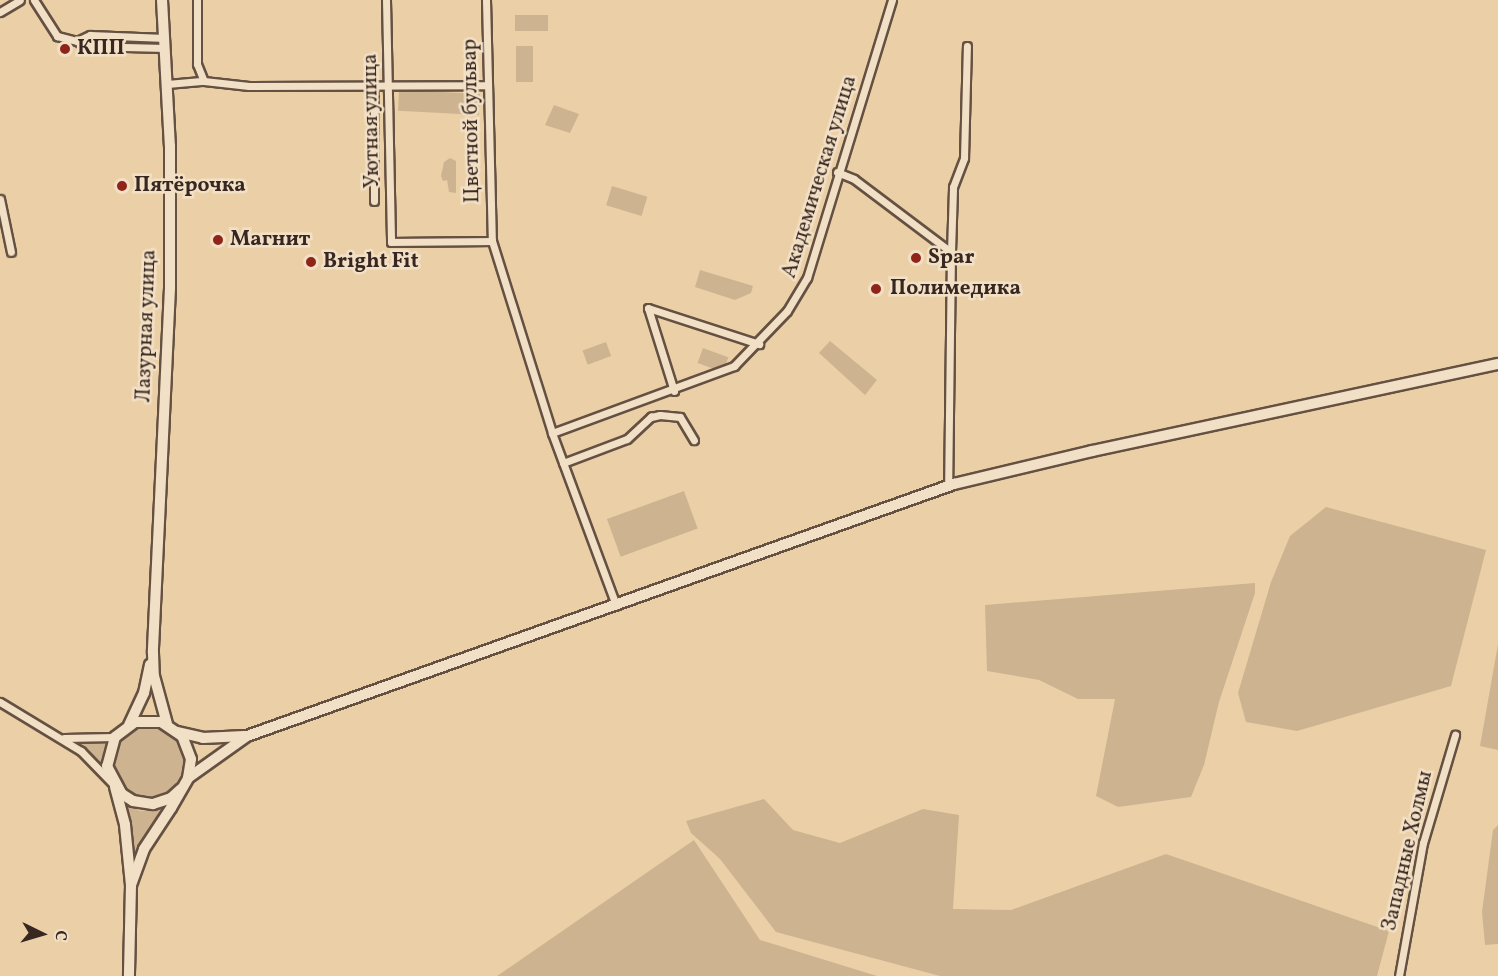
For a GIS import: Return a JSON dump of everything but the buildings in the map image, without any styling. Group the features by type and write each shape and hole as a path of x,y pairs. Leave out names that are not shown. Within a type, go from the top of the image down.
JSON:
{"street":[{"path":"0,12 20,0"},
{"path":"34,0 57,36 65,41 77,41 90,35 165,43"},
{"name":"Лазурная улица","path":"153,653 170,288 167,84 162,0"},
{"path":"197,0 196,64 204,81"},
{"name":"Уютная улица","path":"386,0 391,242 492,241"},
{"name":"Цветной бульвар","path":"486,0 492,241 562,463 616,604"},
{"name":"Академическая улица","path":"552,433 674,391 734,366 759,344 805,286 837,172 892,0"},
{"path":"77,41 85,46 165,43"},
{"path":"948,487 953,187 964,158 967,46"},
{"path":"167,84 204,81 249,87 488,85"},
{"path":"374,86 374,201"},
{"path":"837,172 854,179 951,252"},
{"path":"0,200 11,252"},
{"path":"674,391 648,308 759,344"},
{"path":"131,885 144,849 188,778 247,736 948,487 1092,451 1498,364"},
{"path":"562,463 627,439 651,417 660,415 680,417 694,440"},
{"path":"153,653 154,676 167,724"},
{"path":"129,976 131,885 125,825 107,760 116,737 129,725 144,693 153,653"},
{"path":"0,702 81,751 127,798 146,804 166,801 181,789"},
{"path":"129,725 148,720 167,724 178,732 203,738 247,736"},
{"path":"178,732 190,753 188,778"},
{"name":"Западные Холмы","path":"1399,976 1422,843 1455,735"},
{"path":"62,738 86,741 116,737"}],"shaded area":[{"path":"515,15 548,15 548,31 515,31"},
{"path":"516,46 533,46 533,82 516,82"},
{"path":"399,90 480,94 479,115 398,111"},
{"path":"554,105 579,114 570,133 545,125"},
{"path":"450,158 456,161 456,193 449,192 447,180 443,181 441,176 444,162"},
{"path":"612,186 647,197 642,216 606,205"},
{"path":"700,270 753,286 751,293 735,300 695,287"},
{"path":"830,341 877,380 865,395 819,353"},
{"path":"606,342 611,356 588,365 583,351"},
{"path":"703,348 728,357 723,372 698,363"},
{"path":"684,491 698,529 621,557 607,519"},
{"path":"1326,507 1486,550 1451,686 1297,731 1246,722 1238,693 1271,582 1290,536"},
{"path":"1255,583 1255,593 1219,702 1204,765 1191,797 1118,807 1096,796 1115,699 1078,699 1039,680 987,671 985,605"},
{"path":"1498,644 1498,750 1480,746"},
{"path":"149,726 169,732 179,742 185,762 179,782 169,792 149,798 129,792 119,782 113,762 119,742 129,732"},
{"path":"109,741 104,771 71,742 91,744"},
{"path":"764,799 793,830 840,843 923,809 959,815 953,909 1011,910 1166,854 1389,931 1377,976 940,976 776,932 720,859 691,833 686,821"},
{"path":"123,801 140,811 169,808 132,873"},
{"path":"1498,825 1498,944 1485,945 1482,912 1493,830"},
{"path":"694,840 760,940 877,976 497,976"}],"place":[{"name":"КПП","path":"65,49"},
{"name":"Пятёрочка","path":"122,186"},
{"name":"Магнит","path":"218,240"},
{"name":"Spar","path":"916,258"},
{"name":"Bright Fit","path":"311,262"},
{"name":"Полимедика","path":"876,289"}]}
